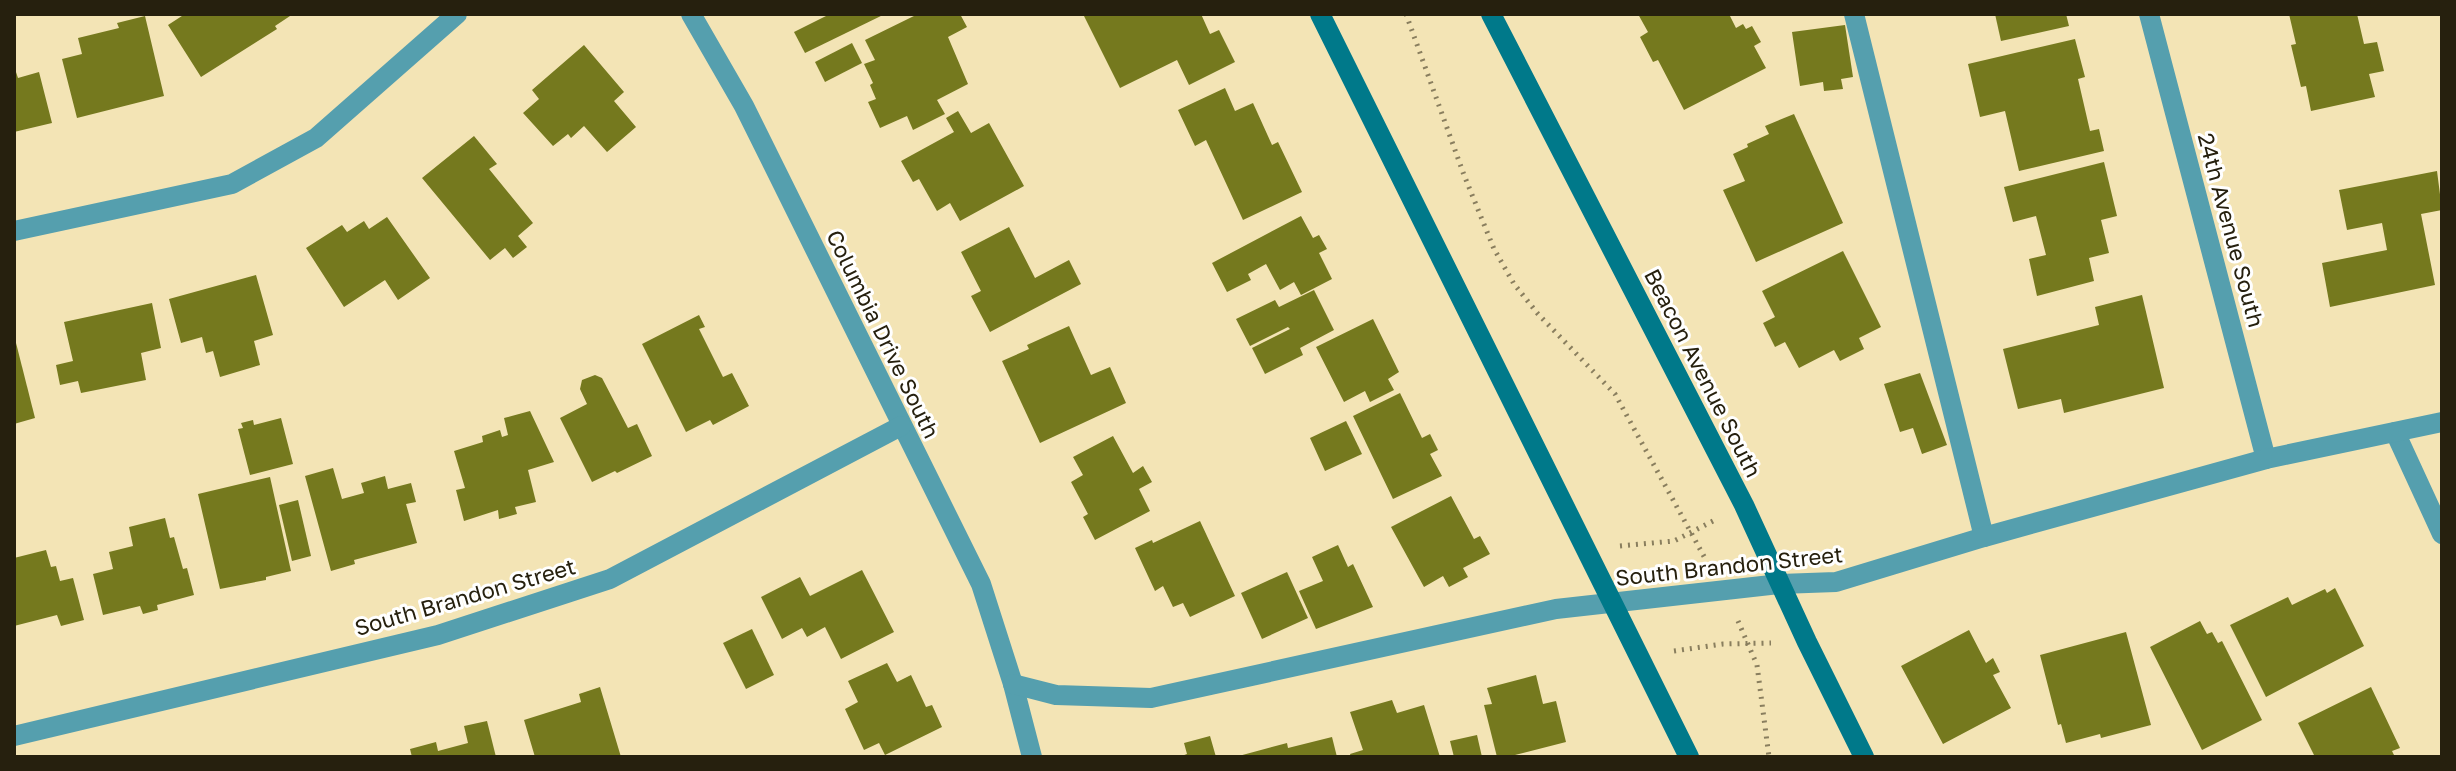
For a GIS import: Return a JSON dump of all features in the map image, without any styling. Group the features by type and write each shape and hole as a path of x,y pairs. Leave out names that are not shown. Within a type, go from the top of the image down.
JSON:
{"main road":[{"path":"1320,14 1689,757"},
{"name":"Beacon Avenue South","path":"1491,14 1744,505 1864,757"}],"street":[{"path":"14,231 232,184 316,138 457,14"},
{"name":"Columbia Drive South","path":"691,14 744,106 981,584 1013,684 1032,757"},
{"path":"1854,14 1984,537"},
{"name":"24th Avenue South","path":"2149,14 2266,459"},
{"name":"South Brandon Street","path":"1013,684 1056,695 1151,698 1556,609 1780,584 1836,582 1984,537 2266,459 2442,422"},
{"name":"South Brandon Street","path":"14,736 438,635 610,579 901,426"},
{"path":"2395,432 2442,534"}],"path":[{"path":"1406,14 1494,249 1514,284 1538,314 1615,394 1707,562"},
{"path":"1615,547 1674,541 1719,518"},
{"path":"1737,616 1757,665 1769,757"},
{"path":"1674,651 1723,644 1780,642"}],"building":[{"path":"185,14 293,14 275,26 277,29 201,77 168,25"},
{"path":"830,14 885,14 805,53 794,32"},
{"path":"918,14 960,14 967,27 948,37 968,84 937,100 945,114 913,130 907,116 880,128 868,102 876,99 864,64 875,60 865,40"},
{"path":"1083,14 1201,14 1210,34 1219,30 1235,62 1189,85 1177,60 1120,88"},
{"path":"1638,14 1729,14 1736,28 1743,24 1746,29 1752,26 1761,42 1754,46 1766,68 1684,110 1658,60 1653,62 1640,37 1648,32"},
{"path":"1995,14 2066,14 2069,26 2001,41"},
{"path":"2289,14 2357,14 2364,44 2377,42 2384,71 2369,74 2375,97 2311,111 2306,86 2301,87 2291,45 2296,44"},
{"path":"145,16 164,96 77,118 62,59 82,54 78,38 119,28 117,23"},
{"path":"1845,25 1853,77 1841,79 1843,89 1824,91 1823,82 1800,86 1792,32"},
{"path":"2075,39 2085,77 2078,79 2090,131 2099,129 2104,151 2019,171 2005,111 1980,117 1968,64"},
{"path":"852,43 862,63 825,82 815,62"},
{"path":"584,45 624,92 614,101 636,127 607,152 584,126 571,138 568,134 553,146 523,113 539,99 532,90"},
{"path":"14,66 18,78 39,72 52,123 14,132"},
{"path":"1225,88 1235,111 1253,103 1272,145 1278,142 1302,192 1243,220 1206,140 1195,146 1178,110"},
{"path":"958,111 971,133 989,123 1024,186 960,221 950,203 937,211 919,179 913,182 901,161 954,132 946,118"},
{"path":"1794,114 1843,223 1756,262 1723,190 1745,181 1733,154 1769,134 1765,126"},
{"path":"474,136 497,164 489,169 533,223 518,236 527,247 513,258 505,248 490,260 422,178"},
{"path":"2104,162 2117,216 2101,220 2109,253 2089,258 2094,281 2037,296 2029,259 2046,255 2036,216 2013,222 2004,187"},
{"path":"2437,171 2442,210 2421,214 2435,285 2330,307 2322,263 2387,250 2382,223 2347,230 2339,190"},
{"path":"1301,216 1313,238 1319,235 1327,249 1319,253 1332,279 1301,295 1294,282 1280,290 1266,264 1248,274 1251,280 1227,292 1212,263"},
{"path":"387,217 430,278 398,300 385,280 344,307 306,248 342,225 347,232 364,221 369,229"},
{"path":"1009,227 1035,278 1069,260 1081,284 990,332 971,296 981,291 961,252"},
{"path":"1843,251 1881,327 1859,338 1864,349 1840,361 1834,350 1799,368 1785,342 1775,347 1763,323 1775,317 1762,291"},
{"path":"256,275 273,335 254,341 260,365 220,377 213,351 206,353 202,337 181,343 169,299"},
{"path":"1314,290 1334,330 1300,348 1303,355 1265,374 1252,348 1290,329 1288,327 1250,346 1236,319 1275,300 1279,307"},
{"path":"2142,295 2164,388 2064,413 2061,399 2018,409 2003,349 2099,325 2095,307"},
{"path":"152,303 161,348 141,353 146,380 81,393 78,381 60,385 56,365 73,361 64,322"},
{"path":"699,315 705,327 699,329 723,377 732,373 749,406 713,425 710,420 686,432 642,344"},
{"path":"1373,319 1399,372 1388,379 1394,390 1370,402 1365,391 1344,402 1316,347"},
{"path":"1069,326 1091,375 1110,367 1126,403 1040,443 1002,361 1029,349 1027,345"},
{"path":"14,335 35,418 14,424"},
{"path":"1920,373 1947,445 1922,454 1913,428 1900,432 1884,384"},
{"path":"595,375 602,378 628,428 637,424 652,456 592,482 560,418 587,404 580,389 582,380"},
{"path":"1400,393 1422,438 1430,434 1438,450 1430,454 1442,476 1393,499 1353,416"},
{"path":"530,411 554,462 528,470 536,502 515,507 517,514 499,519 498,510 464,521 456,490 465,488 454,451 483,442 482,436 500,430 502,437 508,435 504,418"},
{"path":"281,418 293,464 250,475 238,429 243,428 241,423 253,420 254,425"},
{"path":"1346,421 1362,454 1325,471 1310,438"},
{"path":"1113,436 1133,473 1143,466 1152,482 1139,489 1150,511 1095,540 1083,517 1088,514 1071,482 1083,475 1073,457"},
{"path":"333,468 342,499 364,493 361,483 385,476 388,489 411,483 416,502 406,504 417,543 354,560 355,564 331,571 305,476"},
{"path":"270,477 291,571 266,577 266,580 220,589 198,494"},
{"path":"1451,496 1474,539 1480,536 1490,554 1463,568 1468,577 1449,587 1443,576 1424,587 1391,527"},
{"path":"298,500 311,556 292,561 279,505"},
{"path":"165,518 183,569 187,568 194,595 157,605 158,610 143,614 140,606 103,615 93,574 113,569 109,552 133,546 129,527"},
{"path":"1200,521 1235,596 1190,617 1183,603 1173,607 1163,586 1155,591 1135,548"},
{"path":"1338,545 1348,567 1353,564 1373,607 1316,629 1299,591 1323,581 1312,557"},
{"path":"46,550 51,567 56,566 60,581 73,578 84,620 61,626 57,615 14,626 14,558"},
{"path":"862,570 894,632 841,659 825,627 807,637 802,628 782,639 761,597 800,577 810,596"},
{"path":"1287,572 1308,618 1262,639 1241,593"},
{"path":"2335,588 2364,646 2266,697 2230,625 2288,597 2292,605 2325,589 2327,593"},
{"path":"2200,621 2207,634 2212,632 2218,643 2222,641 2262,720 2202,750 2150,647"},
{"path":"752,629 774,675 746,689 723,643"},
{"path":"1969,630 1986,663 1993,658 2000,672 1993,675 2011,708 1943,744 1901,666"},
{"path":"2126,632 2151,725 2066,743 2061,724 2058,725 2040,655"},
{"path":"887,663 897,682 911,675 926,707 932,705 942,727 885,755 879,743 864,750 845,709 858,702 848,681"},
{"path":"1536,675 1543,704 1556,701 1566,742 1497,757 1484,705 1492,704 1487,688"},
{"path":"600,687 621,757 535,757 524,720 581,702 579,694"},
{"path":"2371,687 2400,748 2392,751 2395,757 2315,757 2298,723"},
{"path":"1392,700 1397,713 1424,705 1440,757 1351,757 1350,754 1363,750 1350,712"},
{"path":"487,721 496,757 412,757 410,749 436,742 438,751 468,743 464,726"},
{"path":"1477,735 1482,757 1454,757 1450,741"},
{"path":"1210,736 1216,757 1179,757 1187,754 1184,743"},
{"path":"1332,737 1337,757 1235,757 1287,743 1288,748"}]}
